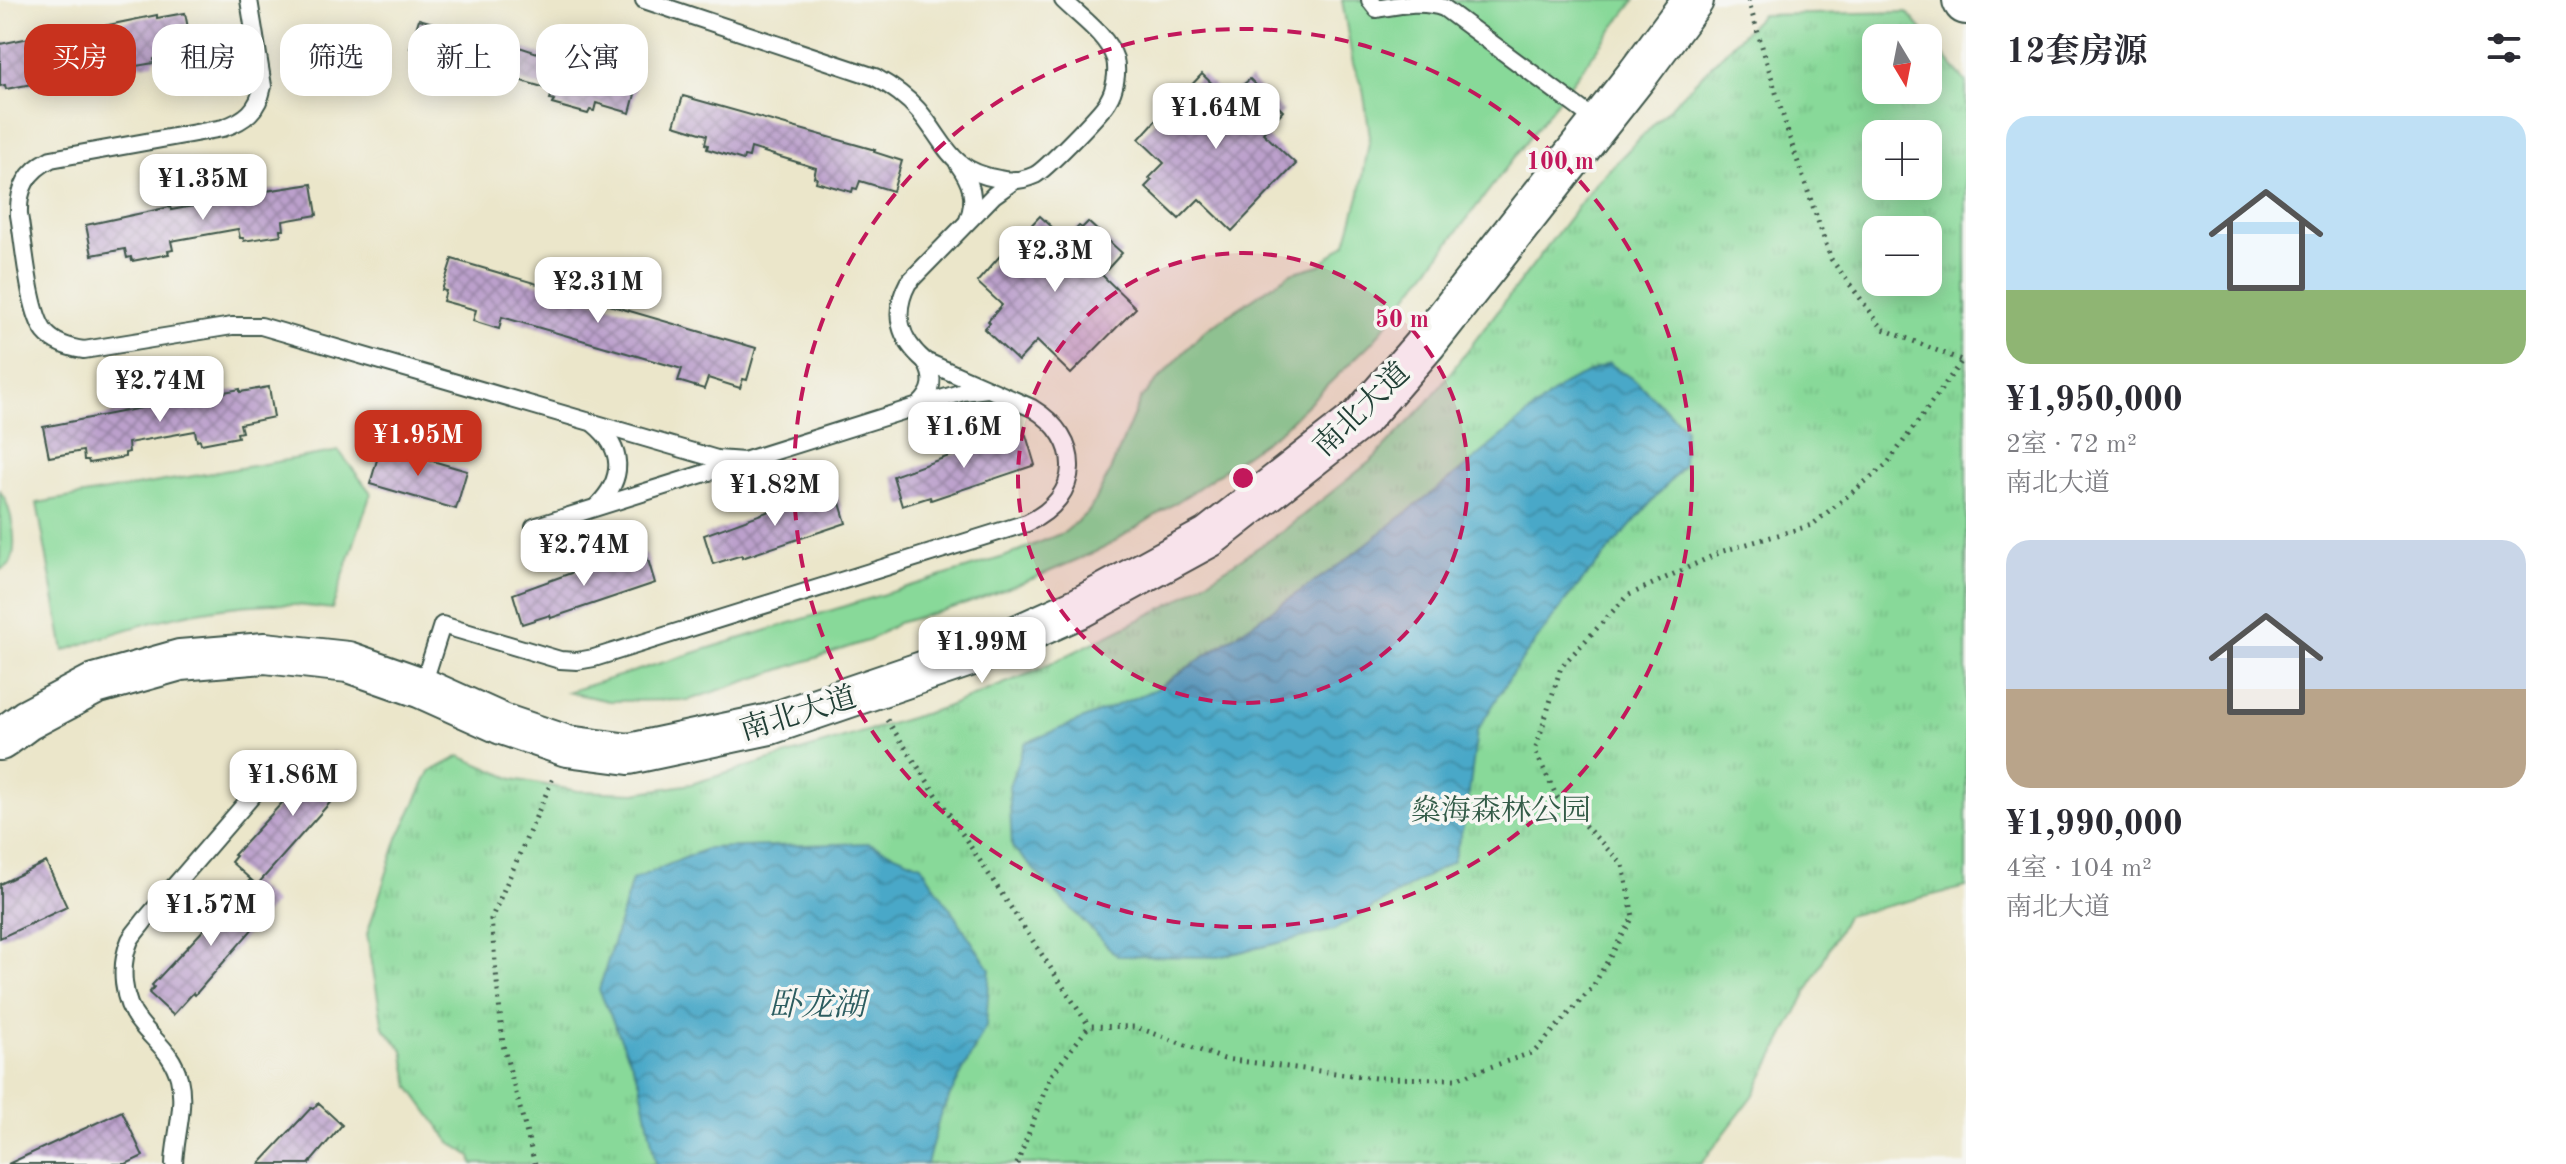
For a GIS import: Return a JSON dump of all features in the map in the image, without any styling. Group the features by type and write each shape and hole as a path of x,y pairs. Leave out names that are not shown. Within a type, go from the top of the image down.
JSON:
{"street":[{"name":"南北大道","path":"0,740 27,720 95,684 180,660 265,653 348,662 422,688 502,724 567,746 629,754 770,724 981,652 1079,608 1209,537 1361,418 1427,342 1693,0"}],"lane":[{"path":"249,0 263,86 252,112 240,122 223,128 51,159 38,165 28,175 18,200 19,215 35,309 46,333 69,348 84,350 232,326 261,326 717,459 744,461"},
{"path":"644,0 875,77 892,87 919,111 971,186 973,208 967,222"},
{"path":"422,688 442,625 560,660 594,658 1027,523 1045,514 1065,490 1071,458 1060,430 1047,417 925,361 912,350 899,324 901,298 908,283 1003,187 1039,173 1108,102 1115,83 1116,62 1109,46 1063,0"},
{"path":"1370,0 1377,9 1419,2 1444,8 1598,122"},
{"path":"957,163 976,173 1000,180 1015,180"},
{"path":"917,406 927,398 931,389 932,380 925,361"},
{"path":"534,527 917,406 975,389 993,390"},
{"path":"593,423 612,443 617,458 613,488 596,507"},
{"path":"174,1164 181,1104 178,1077 167,1051 139,1022 131,1008 123,977 125,959 131,940 145,920 265,781"}],"path":[{"path":"1089,1026 1136,1027 1224,1059 1375,1078 1455,1079 1534,1052 1592,988 1633,917 1623,865 1557,797 1535,751 1561,667 1627,596 1723,551 1812,525 1887,464 1964,362 1883,329 1831,259 1790,139 1748,0"},
{"path":"868,691 1089,1026"},
{"path":"535,1164 503,1045 491,919 567,746"},
{"path":"1017,1164 1050,1077 1089,1026"}],"green space":[{"path":"1342,0 1635,0 1374,340 1281,430 1191,493 1102,549 1032,579 966,604 898,623 870,640 689,700 609,701 567,692 1004,557 1065,532 1089,511 1108,476 1141,398 1203,332 1291,273 1320,265 1346,243 1360,193 1370,136 1363,89 1353,64"},
{"name":"燊海森林公园","path":"1907,12 1917,24 1862,24 1862,104 1942,104 1942,54 1966,82 1966,887 1846,916 1753,1096 1701,1164 473,1164 471,1156 450,1142 410,1087 403,1050 383,1027 367,934 398,838 430,772 460,756 513,779 578,791 635,793 691,784 943,708 1038,670 1175,602 1283,531 1372,460 1427,403 1595,184 1761,15"},
{"path":"339,451 371,493 332,609 278,604 191,613 114,633 64,651 37,503"},
{"path":"0,491 13,527 14,547 10,564 0,570"}],"water":[{"path":"1609,363 1637,382 1685,428 1683,466 1570,595 1514,671 1477,731 1466,816 1453,861 1334,930 1219,957 1117,956 1012,847 1009,786 1025,743 1156,689 1343,562 1470,463 1565,383"},
{"name":"卧龙湖","path":"869,843 921,865 990,969 986,1026 940,1115 927,1164 656,1164 640,1082 599,990 632,880 708,848"}],"building":[{"path":"185,13 187,24 152,24 152,63 136,66 136,24 113,24 157,15 157,18"},
{"path":"419,19 436,24 417,24"},
{"path":"24,39 24,86 6,89 5,85 0,86 0,44"},
{"path":"520,47 536,53 536,85 520,80"},
{"path":"1202,74 1227,98 1250,79 1283,111 1263,133 1296,164 1232,231 1199,199 1179,219 1145,187 1152,180 1149,178 1164,163 1139,139 1183,90 1185,92"},
{"path":"551,96 635,96 630,113 596,103 594,111 590,110 588,114 552,104 554,100 550,99"},
{"path":"683,96 875,150 902,161 893,191 860,181 852,192 816,182 816,168 751,148 749,157 744,156 743,160 707,149 707,135 674,125"},
{"path":"312,184 317,215 283,221 281,235 244,241 238,229 171,241 173,250 168,251 169,254 132,261 131,257 127,258 125,249 92,255 86,225 170,207 171,210 226,200 226,197"},
{"path":"1040,216 1066,240 1079,226 1082,228 1088,222 1122,253 1102,275 1136,308 1071,374 1037,341 1018,361 984,329 1002,305 977,282 1021,232 1023,234"},
{"path":"452,259 756,348 747,380 743,379 740,388 708,378 704,389 678,381 682,369 502,317 499,329 473,321 476,310 443,301 446,291 442,290"},
{"path":"269,387 274,417 240,424 242,432 237,433 238,437 201,444 195,431 128,443 129,452 125,453 125,457 89,463 84,460 83,451 49,457 43,427 240,389 240,392"},
{"path":"1026,435 1035,465 931,500 930,497 902,506 893,476 952,455"},
{"path":"381,446 467,471 456,509 370,484"},
{"path":"837,493 846,523 742,558 742,555 713,564 704,535 775,509"},
{"path":"646,553 655,583 551,618 550,615 522,624 513,594 571,573"},
{"path":"333,751 357,772 257,885 231,862 234,855"},
{"path":"46,862 67,907 0,938 0,884"},
{"path":"250,880 275,903 195,995 193,993 173,1015 149,993 154,987 152,985"},
{"path":"318,1103 342,1125 309,1164 259,1164 311,1108"},
{"path":"122,1111 143,1156 126,1164 8,1164"}]}
